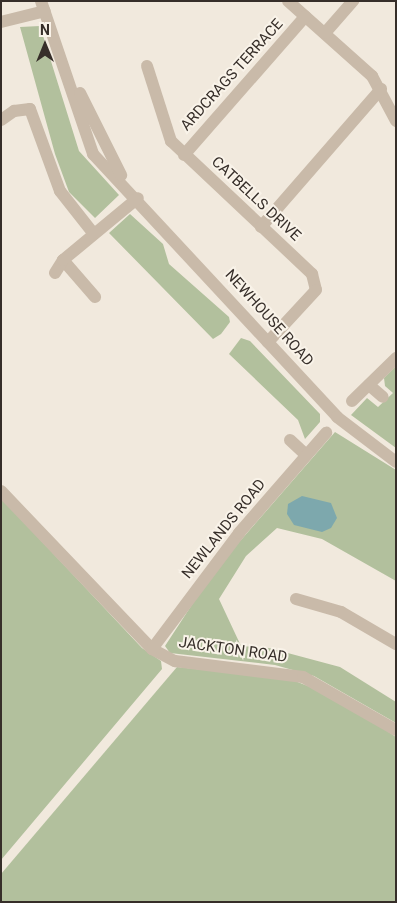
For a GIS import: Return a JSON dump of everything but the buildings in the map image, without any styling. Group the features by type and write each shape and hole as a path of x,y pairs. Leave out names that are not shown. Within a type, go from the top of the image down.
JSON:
{"street":[{"path":"288,1 325,33 380,89 393,107 396,121"},
{"path":"325,33 352,1"},
{"path":"1,22 43,6"},
{"name":"NEWHOUSE ROAD","path":"43,6 72,83 90,148 338,417 396,462"},
{"name":"ARDCRAGS TERRACE","path":"184,155 305,17"},
{"name":"CATBELLS DRIVE","path":"148,66 171,141 312,274 316,290 268,342"},
{"path":"261,227 380,89"},
{"path":"1,120 14,111 30,109 60,191 93,233"},
{"path":"55,273 63,260 93,233 138,198"},
{"path":"63,260 95,297"},
{"path":"352,401 396,358"},
{"path":"369,384 383,397"},
{"name":"NEWLANDS ROAD","path":"152,649 239,533 326,433"},
{"path":"290,440 306,455"},
{"name":"JACKTON ROAD","path":"1,491 152,649 175,660 303,677 396,730"},
{"path":"296,599 341,612 396,644"}],"green space":[{"path":"40,26 79,151 119,195 95,218 69,192 55,154 20,27"},
{"path":"130,214 163,244 169,264 229,317 230,322 221,334 213,339 109,233"},
{"path":"241,338 250,341 320,414 320,422 305,439 298,420 229,354"},
{"path":"396,366 396,448 351,415 367,398 378,407 393,393 385,386 384,378"},
{"path":"335,432 396,470 396,581 322,539 277,528 246,556 219,599 241,646 269,648 340,667 396,702 396,723 314,676 275,665 170,653 165,646 214,571"},
{"path":"1,498 142,648 161,661 162,669 1,860"},
{"path":"177,667 290,679 338,698 396,737 396,902 1,902 1,874"}],"water":[{"path":"302,496 331,503 337,518 331,528 322,532 294,525 287,514 288,504"}]}
